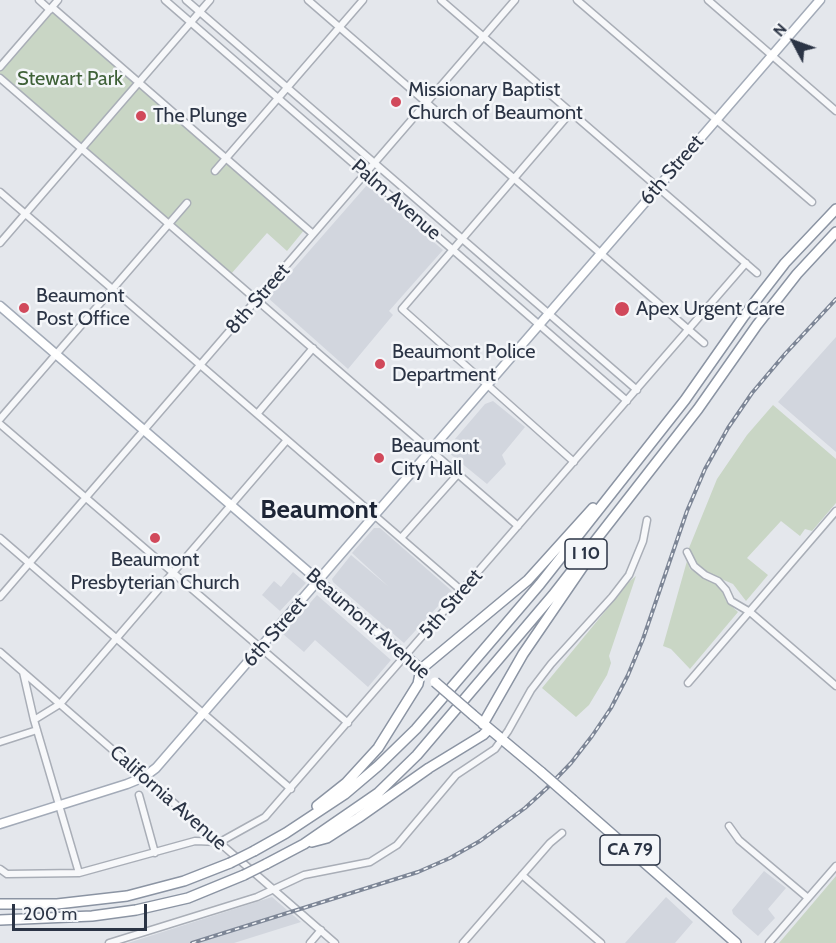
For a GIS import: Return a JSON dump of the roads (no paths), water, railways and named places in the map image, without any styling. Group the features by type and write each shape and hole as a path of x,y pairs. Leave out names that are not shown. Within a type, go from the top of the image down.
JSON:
{"highway":[{"name":"I 10","path":"0,904 57,904 128,896 184,881 258,849 352,789 416,729 540,584 685,400 744,315 785,263 836,209"},
{"name":"I 10","path":"0,920 68,918 136,910 188,898 244,875 304,844 378,793 417,755 553,595 698,409 756,325 797,274 836,232"},
{"path":"258,849 328,798 362,767 378,748 418,684 421,669 528,580 595,506 615,488"},
{"path":"304,844 327,838 337,832 429,768 483,735 523,654 616,516"},
{"name":"Beaumont Avenue","path":"421,669 736,943"}],"main road":[{"name":"6th Street","path":"0,824 144,777 159,765 820,0"},
{"name":"Beaumont Avenue","path":"0,306 421,669"}],"street":[{"path":"39,0 139,83 313,234"},
{"path":"0,67 58,0"},
{"name":"Palm Avenue","path":"165,0 627,401"},
{"name":"Palm Avenue","path":"186,0 637,390"},
{"path":"0,243 210,0"},
{"path":"308,0 704,343"},
{"path":"215,171 363,0"},
{"path":"441,0 757,273"},
{"name":"8th Street","path":"0,597 515,0"},
{"path":"577,0 812,202"},
{"path":"708,0 836,111"},
{"path":"234,60 243,50"},
{"path":"0,78 518,526"},
{"path":"571,112 402,309 574,462"},
{"path":"322,136 330,126"},
{"path":"0,192 462,591"},
{"path":"409,211 418,201"},
{"path":"0,420 188,202"},
{"name":"5th Street","path":"1,870 7,874 79,873 195,841 220,842 265,817 746,263"},
{"path":"496,287 506,276"},
{"path":"257,414 313,348"},
{"path":"583,363 592,351"},
{"path":"0,424 348,723"},
{"path":"34,720 60,704 287,440"},
{"path":"401,538 458,474"},
{"path":"688,683 836,511"},
{"path":"109,943 257,897 304,875 370,862 397,845 456,775 495,749 531,690 551,664 629,575 643,541 647,520"},
{"path":"0,538 291,789"},
{"path":"687,552 697,569 718,581 726,590 731,601 750,612 836,686"},
{"name":"California Avenue","path":"0,652 335,943"},
{"path":"23,672 34,720 79,873"},
{"path":"0,742 37,730"},
{"path":"139,795 154,853"},
{"path":"729,826 739,840 808,898"},
{"path":"463,943 550,843 562,833"},
{"path":"769,943 836,866"},
{"path":"522,875 601,943"},
{"path":"310,943 321,930"}],"railway":[{"path":"192,943 418,872 480,841 525,808 546,789 571,763 592,736 611,708 628,675 643,639 687,511 705,469 728,428 752,393 836,299"}],"place":[{"name":"Missionary Baptist Church of Beaumont","path":"396,102"},
{"name":"The Plunge","path":"141,116"},
{"name":"Beaumont Post Office","path":"24,308"},
{"name":"Apex Urgent Care","path":"622,309"},
{"name":"Beaumont Police Department","path":"380,364"},
{"name":"Beaumont City Hall","path":"379,458"},
{"name":"Beaumont Presbyterian Church","path":"155,538"}],"district":[{"name":"Beaumont","path":"319,510"}],"park label":[{"name":"Stewart Park","path":"70,79"}]}
